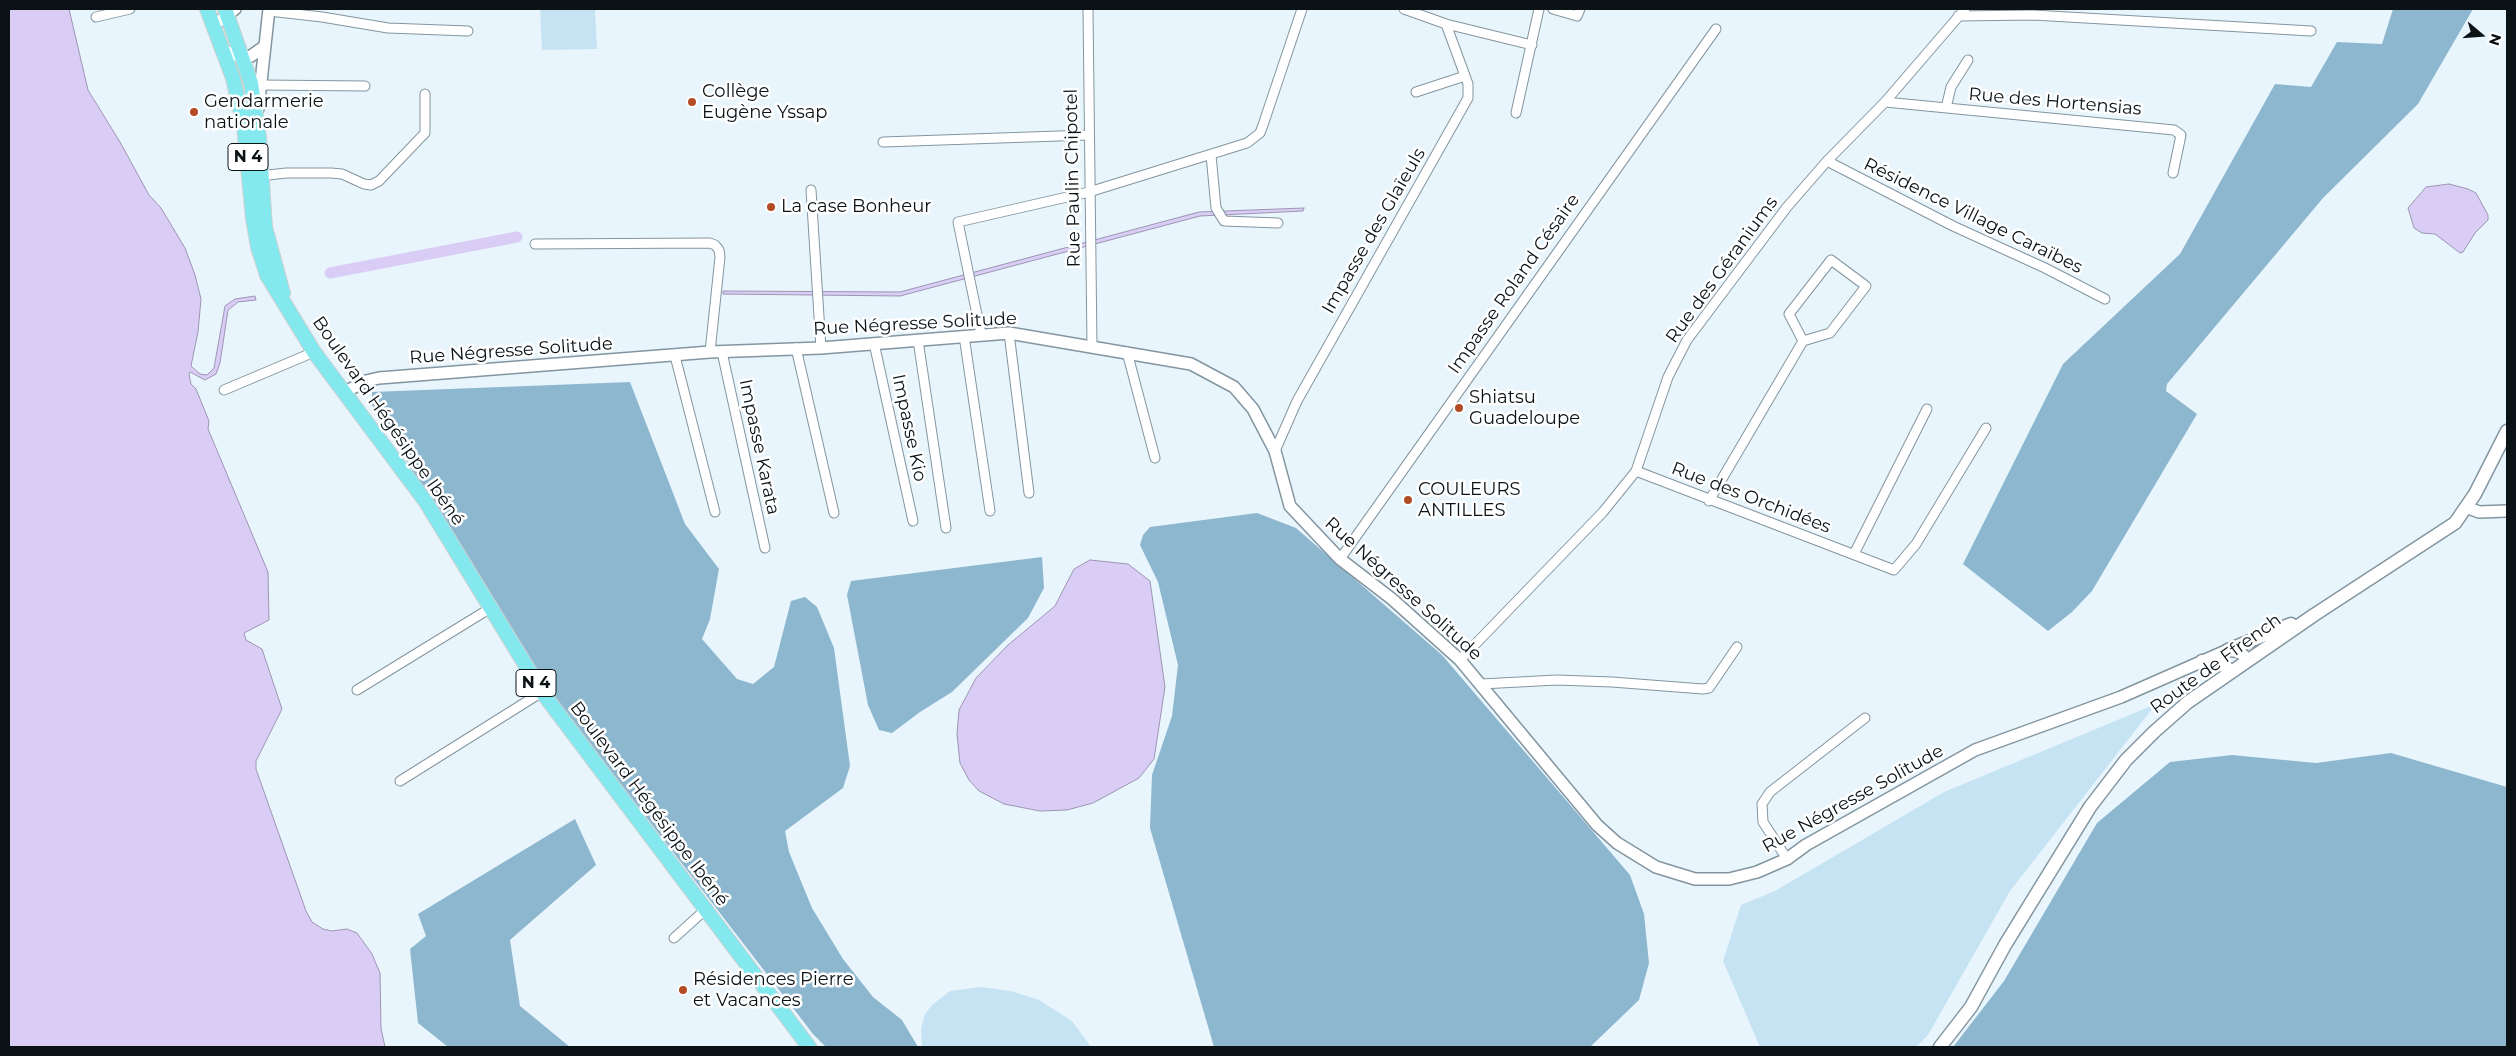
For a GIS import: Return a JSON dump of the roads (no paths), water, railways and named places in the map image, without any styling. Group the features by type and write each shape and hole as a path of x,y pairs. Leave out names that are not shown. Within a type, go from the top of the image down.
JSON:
{"main road":[{"name":"Boulevard Hégésippe Ibéné","path":"207,9 233,78 244,126 252,218 258,247 267,275 286,303 314,352 426,502 542,692 809,1047"},
{"name":"Boulevard Hégésippe Ibéné","path":"229,11 251,83 257,118 265,227 286,303"},
{"name":"Route de Ffrench","path":"1940,1047 1971,1007 2005,945 2090,806 2126,760 2174,714 2232,671 2314,614 2454,522 2466,507 2507,431"},
{"path":"2228,650 2314,614"},
{"path":"2202,661 2218,663 2232,671"}],"street":[{"path":"96,17 130,9"},
{"name":"Rue Paulin Chipotel","path":"1088,9 1092,346"},
{"path":"980,334 958,222 1089,192 1247,143 1260,133 1302,9"},
{"path":"1404,9 1421,11 1446,24 1532,45"},
{"path":"1516,112 1539,9"},
{"path":"1554,9 1577,16 1580,9"},
{"name":"Rue des Géraniums","path":"1460,660 1603,512 1636,471 1668,377 1687,340 1787,207 1827,161 1885,102 1964,9"},
{"path":"257,118 269,10 388,28 468,31"},
{"path":"213,26 229,11"},
{"path":"1958,16 2042,15 2311,31"},
{"name":"Impasse des Glaïeuls","path":"1275,451 1297,401 1468,98 1468,84 1446,24"},
{"name":"Impasse Roland Césaire","path":"1340,559 1716,28"},
{"path":"223,50 243,58 251,56 265,46"},
{"path":"1946,108 1951,87 1968,60"},
{"path":"1416,92 1465,76"},
{"path":"261,85 365,86"},
{"path":"260,176 286,173 331,172 371,185 379,181 425,133 425,94"},
{"name":"Rue des Hortensias","path":"1885,102 2174,130 2181,135 2173,172"},
{"path":"883,142 1088,135"},
{"path":"1211,155 1216,208 1224,221 1278,223"},
{"name":"Résidence Village Caraïbes","path":"1827,161 1953,226 2045,268 2105,299"},
{"path":"811,190 821,348"},
{"path":"535,244 710,243 715,245 719,250 719,273 710,352"},
{"path":"1709,501 1803,341 1830,333 1866,286 1831,260 1789,314 1803,341"},
{"path":"1010,333 1029,493"},
{"name":"Rue Négresse Solitude","path":"345,392 366,381 379,378 710,352 821,348 980,334 1010,333 1193,361 1234,387 1253,409 1275,451 1290,506 1340,559 1392,599 1460,660 1550,771 1597,825 1617,843 1656,867 1695,879 1729,879 1757,872 1787,859 1806,845 1974,750 2121,697 2228,650"},
{"path":"964,336 990,511"},
{"path":"918,340 946,528"},
{"name":"Impasse Kio","path":"874,343 913,521"},
{"path":"796,348 834,513"},
{"path":"224,390 314,352"},
{"name":"Impasse Karata","path":"722,352 765,548"},
{"path":"1127,352 1155,458"},
{"path":"675,356 715,512"},
{"path":"1854,554 1927,409"},
{"name":"Rue des Orchidées","path":"1636,471 1709,501 1894,570 1916,544 1986,428"},
{"path":"2466,507 2478,512 2507,511"},
{"path":"2454,522 2493,512"},
{"path":"357,690 490,609"},
{"path":"1481,684 1558,680 1603,681 1703,689 1709,688 1737,647"},
{"path":"2228,650 2240,652 2248,660"},
{"path":"400,781 542,692"},
{"path":"1787,859 1763,822 1762,804 1770,792 1865,718"},
{"path":"674,938 705,910"}],"waterway":[{"path":"330,273 517,237"}],"place":[{"name":"Collège Eugène Yssap","path":"692,102"},
{"name":"Gendarmerie nationale","path":"194,112"},
{"name":"La case Bonheur","path":"771,207"},
{"name":"Shiatsu Guadeloupe","path":"1459,408"},
{"name":"COULEURS ANTILLES","path":"1408,500"},
{"name":"Résidences Pierre et Vacances","path":"683,990"}]}
